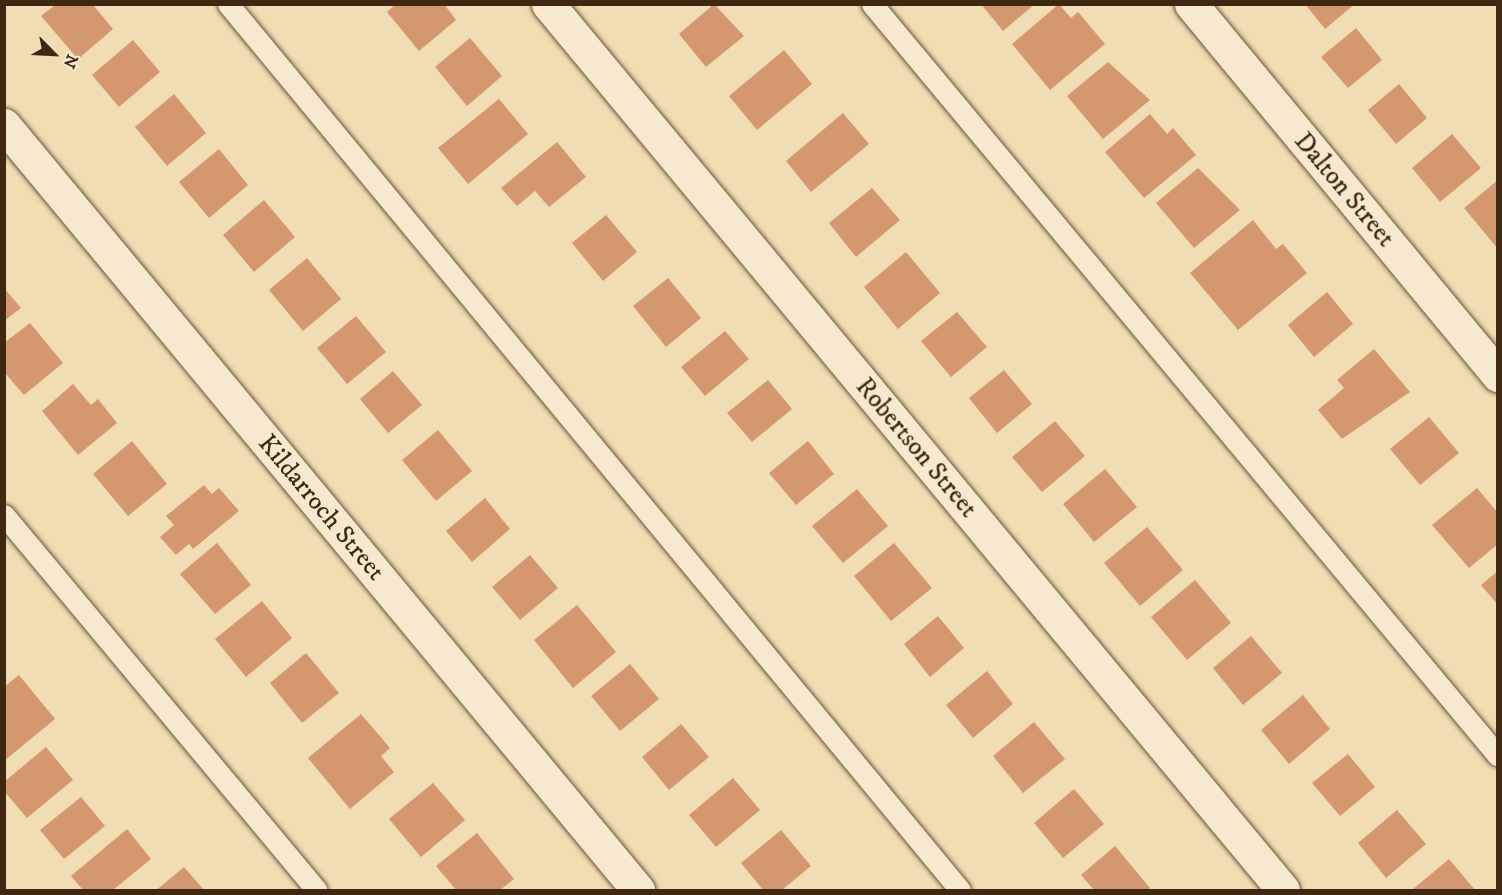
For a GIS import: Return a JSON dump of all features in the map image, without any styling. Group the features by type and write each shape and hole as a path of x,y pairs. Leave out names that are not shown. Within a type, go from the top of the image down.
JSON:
{"street":[{"name":"Robertson Street","path":"548,4 1283,891"},
{"name":"Dalton Street","path":"1191,4 1497,375"},
{"name":"Kildarroch Street","path":"4,125 638,891"}],"lane":[{"path":"228,4 960,891"},
{"path":"872,4 1497,756"},
{"path":"4,514 316,891"}],"building":[{"path":"396,4 444,4 456,20 419,51 387,12"},
{"path":"714,4 744,36 706,67 679,34"},
{"path":"981,4 1035,4 1003,31"},
{"path":"1059,4 1071,18 1078,12 1105,44 1050,90 1012,44"},
{"path":"1305,4 1355,4 1325,29"},
{"path":"55,5 93,5 113,29 78,59 41,16"},
{"path":"1356,28 1382,60 1348,88 1321,57"},
{"path":"470,38 502,76 467,106 435,67"},
{"path":"133,40 160,72 119,107 92,75"},
{"path":"784,50 812,84 757,130 729,96"},
{"path":"1108,62 1150,100 1103,139 1067,96"},
{"path":"1399,84 1427,118 1396,144 1368,110"},
{"path":"174,94 206,133 167,166 135,127"},
{"path":"499,99 528,134 468,184 438,148"},
{"path":"843,113 869,144 811,192 786,161"},
{"path":"1150,114 1167,134 1173,128 1196,155 1144,198 1105,152"},
{"path":"1452,134 1481,168 1440,202 1412,168"},
{"path":"557,142 586,177 549,207 535,191 517,206 501,188"},
{"path":"219,149 248,185 209,218 179,182"},
{"path":"1198,168 1240,210 1194,248 1156,203"},
{"path":"1498,180 1498,249 1464,208"},
{"path":"872,188 900,220 856,257 829,223"},
{"path":"264,200 295,237 254,272 223,235"},
{"path":"606,215 637,252 603,281 572,243"},
{"path":"1253,220 1276,249 1283,244 1307,273 1238,330 1190,273"},
{"path":"906,252 940,293 898,329 864,287"},
{"path":"307,258 341,299 303,331 269,290"},
{"path":"668,278 701,318 666,347 633,306"},
{"path":"4,288 21,308 4,321"},
{"path":"1327,292 1353,324 1314,357 1288,325"},
{"path":"957,312 987,347 951,377 921,341"},
{"path":"356,316 386,352 347,384 317,348"},
{"path":"30,323 63,363 24,395 4,372 4,343"},
{"path":"725,331 749,359 705,396 681,367"},
{"path":"1374,349 1410,392 1342,439 1318,410 1344,388 1337,380"},
{"path":"1004,370 1032,404 997,433 969,398"},
{"path":"393,371 422,405 388,433 360,399"},
{"path":"768,380 792,409 752,442 727,413"},
{"path":"73,384 91,405 98,399 117,423 78,455 42,411"},
{"path":"1429,417 1459,453 1420,485 1390,449"},
{"path":"1055,421 1085,456 1042,492 1012,457"},
{"path":"438,430 472,471 436,501 402,460"},
{"path":"132,441 167,484 128,516 93,474"},
{"path":"808,441 834,474 796,505 769,473"},
{"path":"1105,469 1137,507 1094,542 1063,504"},
{"path":"204,485 212,494 219,488 239,511 193,549 189,544 176,555 160,537 174,525 166,516"},
{"path":"1477,488 1498,513 1498,544 1469,568 1432,525"},
{"path":"857,489 888,526 843,563 812,526"},
{"path":"485,498 510,529 472,562 446,531"},
{"path":"1147,527 1183,570 1140,606 1104,563"},
{"path":"217,543 251,585 215,614 180,574"},
{"path":"894,543 932,588 891,621 854,576"},
{"path":"530,555 558,588 520,620 492,587"},
{"path":"1498,571 1498,605 1481,585"},
{"path":"1195,580 1231,623 1187,660 1151,617"},
{"path":"262,601 292,638 246,677 215,639"},
{"path":"577,605 616,652 573,688 534,640"},
{"path":"938,616 964,648 930,677 904,644"},
{"path":"1251,636 1282,673 1243,705 1213,668"},
{"path":"306,653 339,693 302,723 270,683"},
{"path":"630,664 659,699 620,731 591,696"},
{"path":"987,671 1013,704 973,738 946,705"},
{"path":"19,675 55,719 4,761 4,687"},
{"path":"1303,695 1330,729 1289,764 1261,730"},
{"path":"361,714 390,748 381,756 394,772 350,809 308,758"},
{"path":"1034,722 1065,759 1023,793 993,756"},
{"path":"681,724 709,757 669,790 642,757"},
{"path":"46,747 73,780 27,818 4,791 4,782"},
{"path":"1348,754 1375,787 1340,816 1312,783"},
{"path":"733,778 760,810 716,847 689,815"},
{"path":"433,783 465,820 421,857 389,819"},
{"path":"1074,789 1104,824 1063,858 1034,823"},
{"path":"81,797 105,826 64,859 40,830"},
{"path":"1397,810 1426,844 1386,878 1358,843"},
{"path":"127,829 151,859 113,890 83,890 71,876"},
{"path":"781,830 811,866 782,890 763,890 741,863"},
{"path":"477,833 514,879 500,890 456,890 436,866"},
{"path":"1115,846 1150,888 1148,890 1094,890 1081,875"},
{"path":"1449,859 1475,890 1412,890"},
{"path":"184,867 204,890 156,890 160,887"}]}
